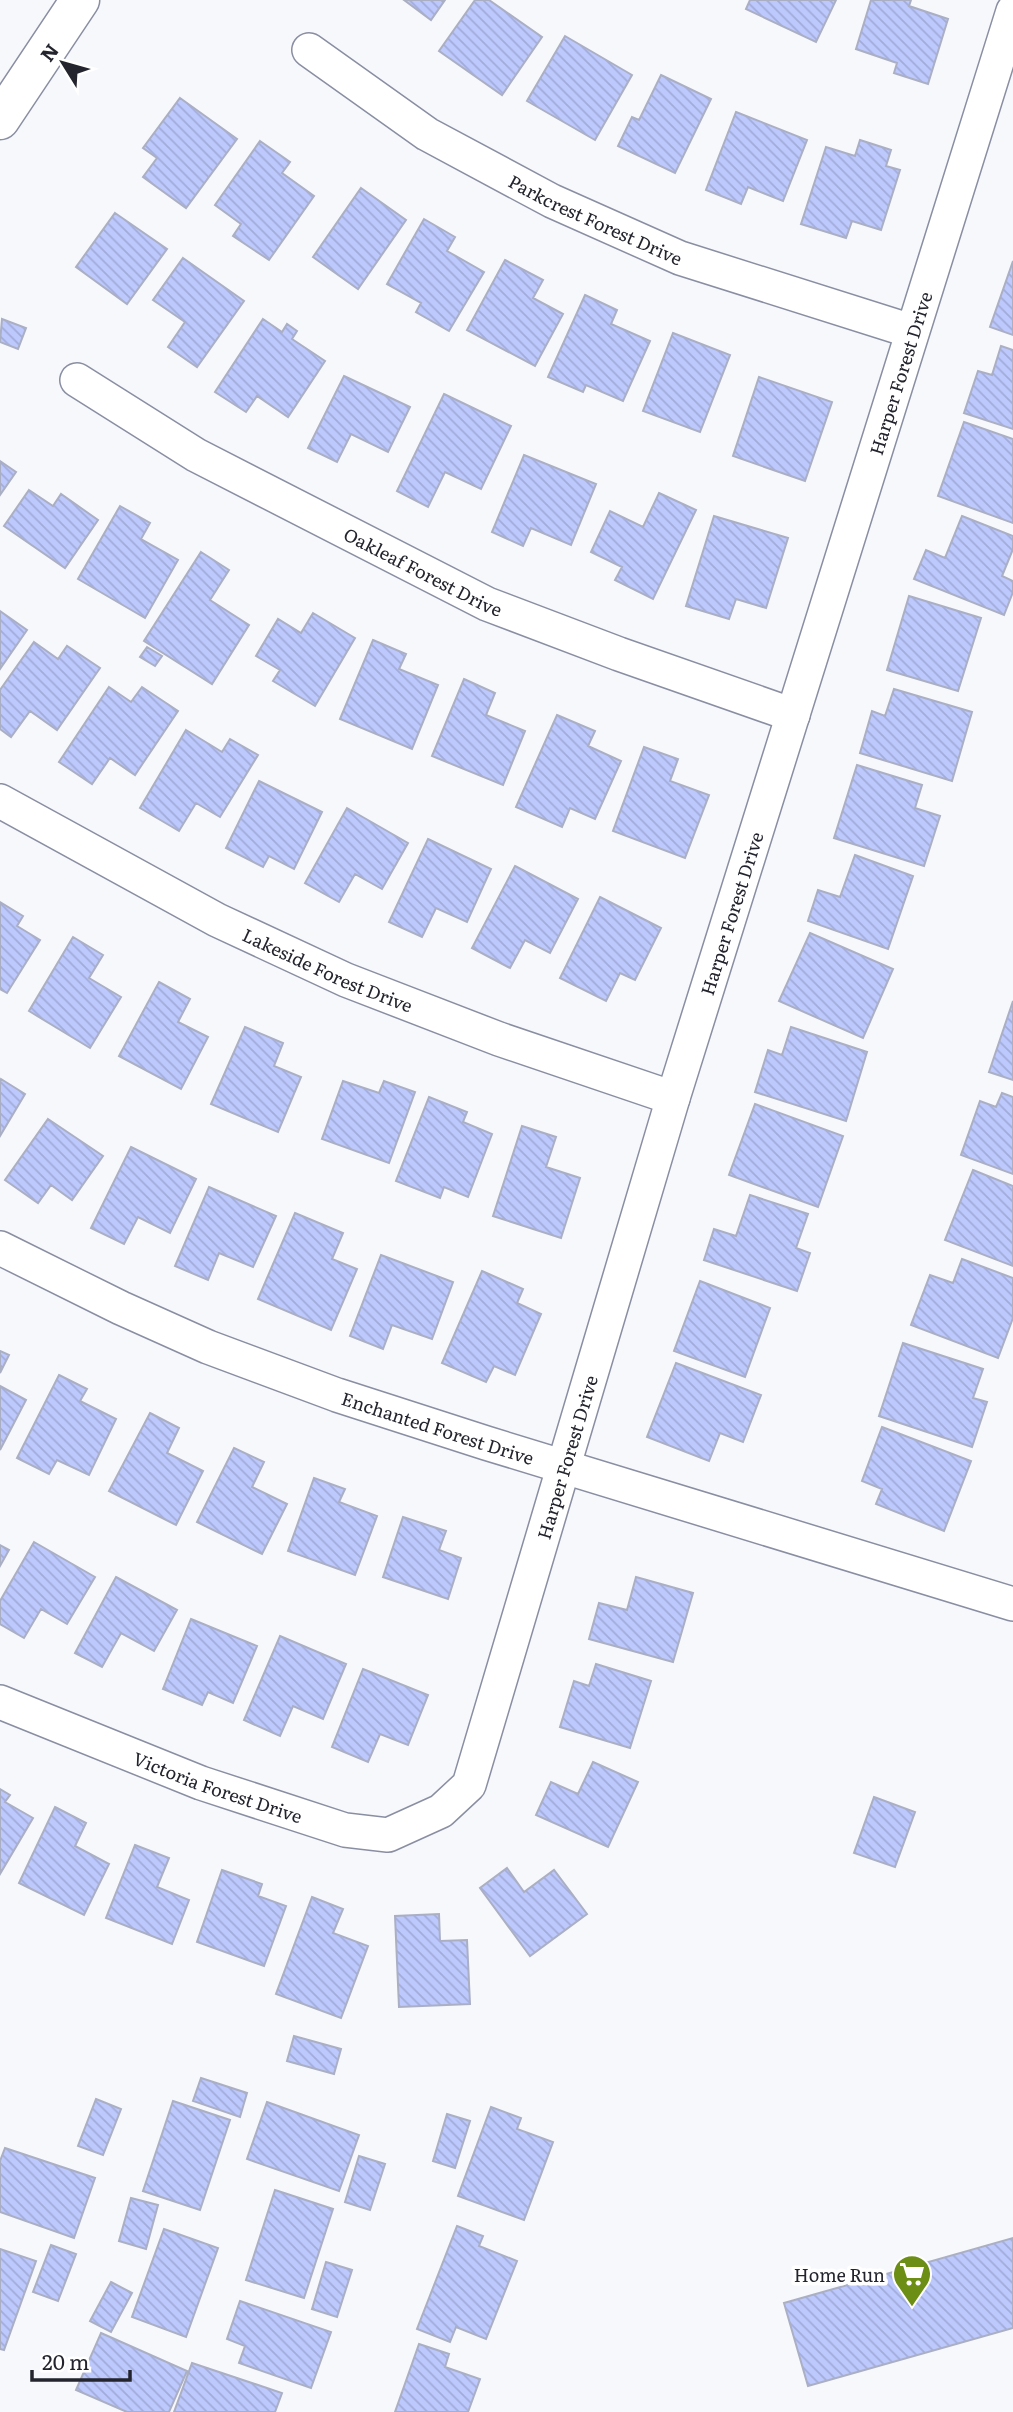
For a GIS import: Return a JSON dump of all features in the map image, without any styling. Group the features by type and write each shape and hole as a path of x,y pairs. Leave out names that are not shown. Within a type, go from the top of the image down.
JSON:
{"main road":[{"path":"0,120 80,0"}],"street":[{"name":"Harper Forest Drive","path":"441,1811 469,1785 673,1098 1013,11"},
{"name":"Parkcrest Forest Drive","path":"309,50 427,134 552,201 680,258 911,331"},
{"name":"Oakleaf Forest Drive","path":"77,380 195,455 487,604 793,715"},
{"name":"Lakeside Forest Drive","path":"0,801 217,920 346,980 499,1039 673,1098"},
{"name":"Enchanted Forest Drive","path":"0,1248 121,1308 208,1347 337,1395 1013,1604"},
{"name":"Victoria Forest Drive","path":"0,1702 201,1783 345,1830 388,1835 441,1811"}],"building":[{"path":"404,0 445,0 431,20"},
{"path":"475,0 489,0 542,37 502,95 439,51"},
{"path":"750,0 836,0 816,42 746,9"},
{"path":"871,0 911,0 909,6 948,19 928,84 894,73 897,63 856,49"},
{"path":"565,36 632,75 595,140 527,101"},
{"path":"661,75 711,99 675,173 618,146 632,117 639,120"},
{"path":"180,98 237,139 186,208 143,177 157,158 143,148"},
{"path":"736,112 807,140 783,201 748,187 741,204 706,190"},
{"path":"860,140 891,150 886,166 900,170 881,230 852,221 846,238 801,224 826,147 855,156"},
{"path":"260,141 290,162 282,173 314,196 269,260 233,236 241,224 215,205"},
{"path":"361,188 406,220 358,289 313,257"},
{"path":"115,213 167,249 127,304 76,267"},
{"path":"424,219 455,237 447,251 484,272 449,331 416,312 421,303 387,284"},
{"path":"183,258 244,301 197,367 168,347 185,322 153,300"},
{"path":"505,260 543,280 533,298 563,314 535,366 467,330"},
{"path":"1013,261 1013,335 990,327"},
{"path":"585,295 617,310 611,324 650,341 623,401 586,385 583,392 548,377"},
{"path":"2,319 26,328 18,349 0,342"},
{"path":"263,319 282,332 287,324 297,331 292,339 325,361 288,417 257,396 246,412 215,392"},
{"path":"673,333 730,355 700,432 643,411"},
{"path":"1001,346 1013,350 1013,429 964,413 978,371 992,375"},
{"path":"344,376 410,407 388,452 351,434 337,462 308,448"},
{"path":"759,377 832,402 805,481 733,456"},
{"path":"444,394 511,426 481,489 445,472 428,507 397,491"},
{"path":"964,422 1013,439 1013,523 938,496"},
{"path":"524,455 596,484 571,545 531,528 523,546 492,532"},
{"path":"0,461 16,472 0,495"},
{"path":"29,490 53,506 61,494 98,520 65,568 4,526"},
{"path":"659,493 696,510 653,599 615,580 622,567 591,552 610,511 643,527"},
{"path":"120,506 150,523 141,539 178,560 145,618 78,579"},
{"path":"714,516 788,538 766,608 736,599 729,619 686,606"},
{"path":"962,516 1013,536 1013,549 1002,576 1013,581 1013,592 1004,615 914,579 926,550 945,558"},
{"path":"201,552 229,570 210,600 249,625 212,684 144,641"},
{"path":"909,596 981,618 958,691 887,670"},
{"path":"0,611 27,630 0,669"},
{"path":"313,613 355,638 315,706 273,681 280,670 256,656 278,619 301,633"},
{"path":"373,640 406,654 399,669 438,685 412,749 340,719"},
{"path":"34,642 58,659 67,646 100,668 57,730 30,711 11,737 0,729 0,690"},
{"path":"147,647 162,656 155,666 140,657"},
{"path":"464,679 495,693 486,715 525,731 503,785 432,756"},
{"path":"109,687 131,702 142,687 178,711 135,775 110,758 92,784 59,762"},
{"path":"894,689 972,712 952,781 860,753 872,711 885,716"},
{"path":"557,715 595,731 588,746 621,761 595,819 570,808 562,827 516,807"},
{"path":"186,730 222,752 230,739 258,755 220,817 196,803 179,831 140,808"},
{"path":"644,747 678,759 670,781 709,795 685,858 613,831"},
{"path":"857,765 922,785 915,808 940,816 924,866 834,838"},
{"path":"259,781 322,812 294,869 269,856 263,867 226,848"},
{"path":"347,808 408,843 382,889 355,874 339,902 305,883"},
{"path":"428,839 491,869 467,922 436,908 422,937 389,922"},
{"path":"855,855 913,876 888,949 808,921 818,890 840,897"},
{"path":"515,866 578,899 550,953 525,940 510,968 472,948"},
{"path":"600,897 661,928 635,980 620,973 606,1001 560,978"},
{"path":"0,902 23,916 17,926 40,940 7,993 0,989"},
{"path":"810,933 893,969 863,1038 779,1001"},
{"path":"73,937 103,955 89,978 121,997 90,1048 29,1011"},
{"path":"159,982 190,999 178,1022 208,1037 181,1089 119,1056"},
{"path":"1013,1001 1013,1080 989,1072"},
{"path":"245,1027 283,1043 274,1066 301,1077 278,1132 211,1104"},
{"path":"791,1027 867,1052 846,1121 755,1092 768,1050 782,1055"},
{"path":"1,1079 25,1094 0,1136 0,1081"},
{"path":"343,1081 379,1093 384,1081 415,1092 389,1163 322,1139"},
{"path":"1002,1093 1013,1097 1013,1174 961,1155 980,1101 996,1107"},
{"path":"429,1097 467,1112 463,1122 492,1134 468,1197 444,1187 440,1198 396,1181"},
{"path":"755,1104 843,1136 818,1207 729,1175"},
{"path":"48,1119 103,1156 72,1200 51,1185 38,1203 5,1180"},
{"path":"522,1126 556,1137 546,1167 580,1178 561,1238 493,1216"},
{"path":"131,1147 196,1179 170,1233 138,1217 124,1244 91,1228"},
{"path":"973,1170 1013,1186 1013,1266 945,1240"},
{"path":"209,1187 276,1216 253,1267 219,1253 208,1280 175,1266"},
{"path":"750,1195 808,1214 796,1248 810,1253 797,1291 704,1260 714,1229 736,1236"},
{"path":"295,1213 343,1233 332,1259 357,1269 331,1330 258,1299"},
{"path":"381,1255 453,1282 432,1339 392,1325 383,1349 350,1336"},
{"path":"962,1259 1013,1278 1013,1318 998,1358 911,1325 930,1275 953,1283"},
{"path":"482,1271 523,1289 517,1303 541,1314 515,1375 494,1366 486,1382 442,1363"},
{"path":"700,1281 770,1308 745,1377 674,1351"},
{"path":"903,1343 983,1369 973,1398 987,1402 972,1447 879,1416"},
{"path":"0,1351 9,1355 0,1373"},
{"path":"676,1363 761,1395 743,1442 720,1433 709,1461 647,1437"},
{"path":"59,1375 87,1389 80,1401 116,1419 89,1475 57,1460 49,1474 17,1458"},
{"path":"0,1386 26,1400 0,1450"},
{"path":"150,1413 179,1428 167,1453 203,1471 176,1525 109,1491"},
{"path":"882,1427 971,1461 944,1531 876,1504 882,1489 862,1481"},
{"path":"234,1448 264,1462 252,1487 287,1504 262,1554 197,1522"},
{"path":"314,1478 345,1489 339,1502 377,1516 355,1575 288,1551"},
{"path":"403,1517 446,1531 439,1550 461,1558 448,1599 383,1577"},
{"path":"34,1542 95,1577 67,1624 41,1609 24,1638 0,1624 0,1601"},
{"path":"0,1545 9,1550 0,1566"},
{"path":"116,1577 177,1610 154,1651 121,1633 102,1667 75,1653"},
{"path":"636,1577 693,1593 673,1662 589,1639 599,1603 627,1610"},
{"path":"191,1619 257,1646 233,1703 208,1692 202,1705 163,1689"},
{"path":"280,1636 346,1664 323,1719 293,1706 280,1736 244,1720"},
{"path":"596,1664 651,1681 630,1748 560,1727 574,1681 589,1686"},
{"path":"363,1669 428,1695 408,1745 380,1734 368,1762 332,1747"},
{"path":"593,1762 638,1782 608,1847 536,1815 551,1782 578,1794"},
{"path":"0,1789 10,1795 5,1802 33,1818 0,1874"},
{"path":"874,1797 915,1812 895,1867 854,1853"},
{"path":"55,1807 86,1823 75,1846 109,1864 84,1915 19,1883"},
{"path":"135,1845 169,1858 157,1887 189,1900 172,1944 106,1918"},
{"path":"507,1868 524,1892 554,1870 587,1914 530,1956 480,1888"},
{"path":"222,1870 262,1884 258,1896 286,1906 264,1966 197,1942"},
{"path":"312,1897 343,1909 333,1933 368,1946 341,2018 276,1994"},
{"path":"439,1914 440,1941 467,1940 470,2004 399,2007 395,1916"},
{"path":"294,2036 341,2049 334,2074 287,2061"},
{"path":"201,2078 247,2093 240,2117 193,2101"},
{"path":"96,2099 121,2109 103,2155 78,2146"},
{"path":"173,2101 230,2120 200,2210 143,2191"},
{"path":"267,2102 359,2135 339,2191 247,2159"},
{"path":"491,2107 521,2118 517,2129 553,2142 524,2220 458,2196"},
{"path":"447,2114 470,2121 455,2168 433,2161"},
{"path":"5,2148 95,2178 74,2238 0,2212 0,2161"},
{"path":"359,2156 385,2164 370,2210 345,2202"},
{"path":"275,2190 333,2209 304,2298 246,2280"},
{"path":"131,2198 158,2205 146,2249 119,2241"},
{"path":"457,2226 483,2236 479,2246 517,2261 486,2339 456,2327 450,2342 417,2329"},
{"path":"164,2229 218,2248 186,2337 132,2317"},
{"path":"1013,2238 1013,2328 808,2386 784,2303"},
{"path":"51,2245 76,2254 58,2301 33,2292"},
{"path":"0,2249 36,2261 4,2350 0,2349"},
{"path":"326,2262 352,2270 337,2317 312,2309"},
{"path":"111,2282 132,2293 111,2332 90,2321"},
{"path":"240,2301 331,2332 311,2388 239,2363 245,2346 227,2339"},
{"path":"101,2333 187,2371 169,2412 127,2412 76,2390"},
{"path":"419,2344 449,2354 445,2367 480,2379 468,2412 395,2412"},
{"path":"192,2363 282,2393 275,2412 174,2412"}],"place":[{"name":"Home Run","path":"912,2308"}]}
